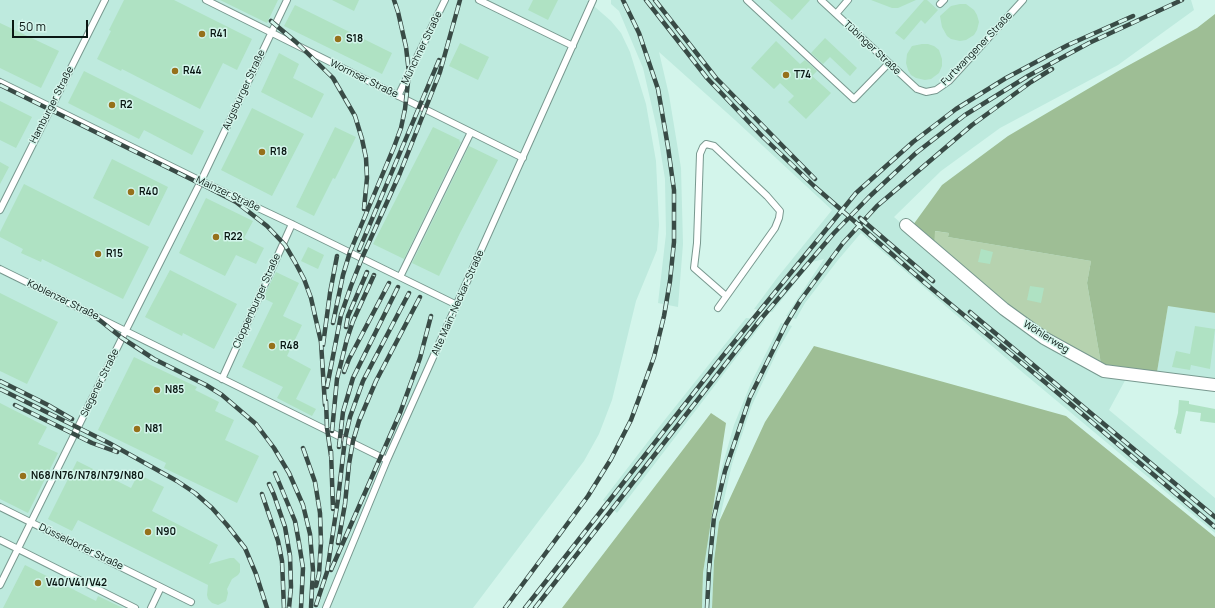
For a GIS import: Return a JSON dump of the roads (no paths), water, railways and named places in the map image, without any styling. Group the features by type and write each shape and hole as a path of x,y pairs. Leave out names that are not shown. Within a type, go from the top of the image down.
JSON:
{"street":[{"name":"Wöhlerweg","path":"906,225 1004,309 1044,338 1104,371 1215,385"}],"lane":[{"name":"Hamburger Straße","path":"0,210 105,0"},
{"name":"Wormser Straße","path":"206,0 523,158"},
{"name":"Augsburger Straße","path":"201,181 287,0"},
{"name":"Münchner Straße","path":"398,96 445,0"},
{"path":"479,0 573,46"},
{"name":"Alte Main-Neckar-Straße","path":"326,608 387,460 593,0"},
{"path":"747,0 854,99 889,63"},
{"name":"Tübinger Straße","path":"821,0 917,89 926,92"},
{"path":"836,14 848,0"},
{"name":"Furtwangener Straße","path":"926,92 936,90 949,81 1023,0"},
{"name":"Mainzer Straße","path":"0,82 457,305"},
{"path":"400,277 471,132"},
{"path":"718,308 775,228 780,211 767,196 714,146 706,144 700,154 697,243 694,268 726,296"},
{"name":"Siegener Straße","path":"0,585 125,331 201,181"},
{"name":"Cloppenburger Straße","path":"222,379 292,224"},
{"name":"Koblenzer Straße","path":"0,269 125,331"},
{"path":"125,331 387,460"},
{"name":"Düsseldorfer Straße","path":"0,507 191,602"},
{"path":"0,540 135,608"},
{"path":"151,608 162,587"}],"railway":[{"path":"333,323 343,275 350,252 394,147 401,128 405,109 409,73 406,47 394,0"},
{"path":"327,387 341,315 362,258 400,173 440,72 460,0"},
{"path":"505,608 588,496 611,459 631,420 654,357 664,316 670,281 674,242 674,190 658,89 639,33 623,0"},
{"path":"646,0 707,78 763,137 814,186 925,283 1046,383 1215,527"},
{"path":"655,0 716,78 815,179"},
{"path":"535,608 760,320 834,233 869,197 916,153 965,115 1028,76 1089,43 1182,0"},
{"path":"525,608 722,357 856,193 913,142 956,109 1006,78 1068,45 1133,16"},
{"path":"271,21 296,42 333,78 355,116 366,158 367,178 364,209"},
{"path":"359,250 439,60"},
{"path":"707,608 714,517 725,471 750,397 786,324 800,301 843,243 877,206 972,125 1031,82 1052,69"},
{"path":"0,85 236,202 267,226 285,245 304,279 311,298 321,342 325,405"},
{"path":"860,218 933,281"},
{"path":"323,345 337,256"},
{"path":"346,327 348,316 367,272"},
{"path":"332,431 337,379 347,339 353,321 374,275"},
{"path":"344,372 349,359 389,283"},
{"path":"339,447 343,412 353,378 398,287"},
{"path":"316,605 327,572 345,439 350,417 363,381 409,293"},
{"path":"338,543 345,504 349,464 353,441 359,421 376,381 420,297"},
{"path":"970,312 1215,517"},
{"path":"92,314 122,338 154,359 206,385 222,395 256,424 274,448 289,473 303,505 310,534 313,570 311,607"},
{"path":"331,570 400,413 420,358 431,316"},
{"path":"0,381 72,419"},
{"path":"0,389 109,443 177,481 195,493 212,508 245,548 256,574 267,608"},
{"path":"326,401 327,428 331,456"},
{"path":"15,405 92,443 117,452"},
{"path":"303,448 315,482 320,513 321,542 319,574 316,586"},
{"path":"331,451 333,509"},
{"path":"275,473 295,521 303,568 301,608"},
{"path":"269,484 285,527 290,556 291,587 289,608"},
{"path":"262,494 278,541 282,561 284,608"}],"place":[{"name":"R41","path":"202,34"},
{"name":"S18","path":"338,39"},
{"name":"R44","path":"175,71"},
{"name":"T74","path":"786,75"},
{"name":"R2","path":"112,105"},
{"name":"R18","path":"262,152"},
{"name":"R40","path":"131,192"},
{"name":"R22","path":"216,237"},
{"name":"R15","path":"98,254"},
{"name":"R48","path":"272,346"},
{"name":"N85","path":"157,390"},
{"name":"N81","path":"137,429"},
{"name":"N68/N76/N78/N79/N80","path":"23,476"},
{"name":"N90","path":"148,532"},
{"name":"V40/V41/V42","path":"38,583"}]}
